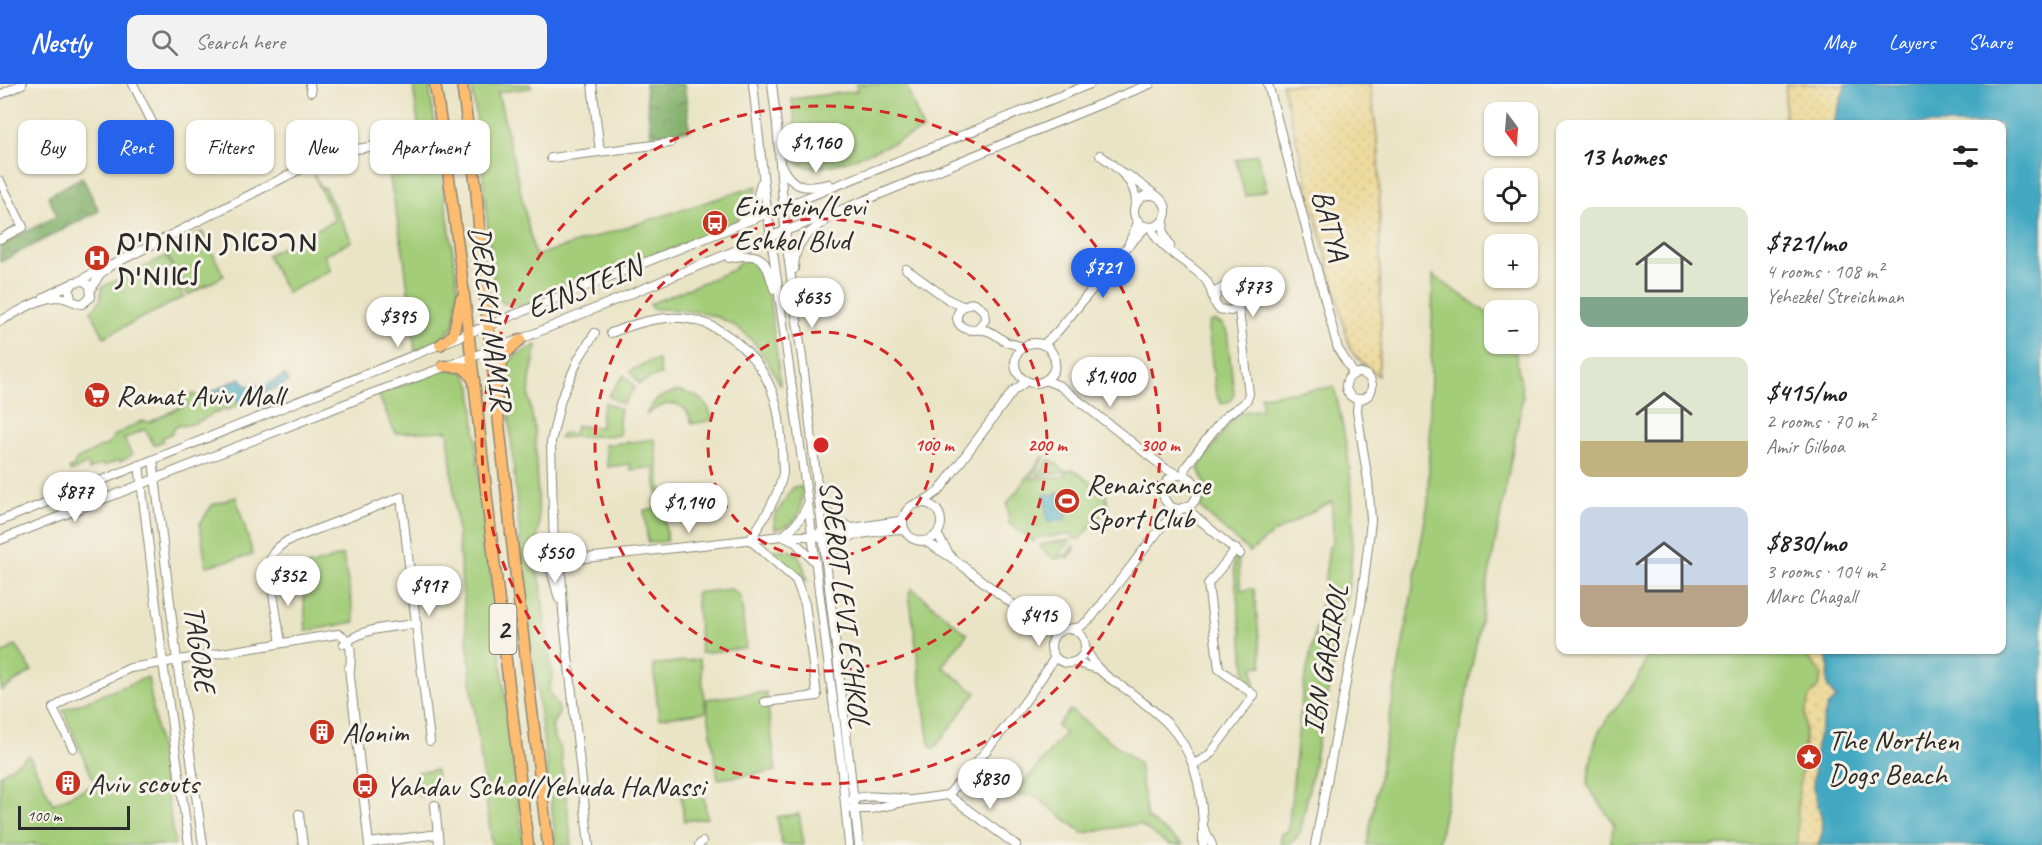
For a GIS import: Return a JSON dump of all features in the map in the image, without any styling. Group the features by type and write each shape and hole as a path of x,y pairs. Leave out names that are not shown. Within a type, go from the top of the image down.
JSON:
{"highway":[{"name":"DEREKH NAMIR","path":"435,84 476,386 528,845"},
{"name":"DEREKH NAMIR","path":"462,84 476,187 490,351 548,845"},
{"path":"440,345 453,335 463,287"},
{"path":"495,391 504,355 521,339"},
{"path":"443,366 462,367 469,373 476,386"}],"street":[{"path":"0,94 22,84"},
{"path":"133,84 151,120"},
{"path":"592,84 600,152"},
{"name":"SDEROT LEVI ESHKOL","path":"753,84 770,237 808,503 841,763 849,845"},
{"name":"SDEROT LEVI ESHKOL","path":"772,84 785,231 859,845"},
{"name":"EINSTEIN","path":"0,521 1090,84"},
{"name":"EINSTEIN","path":"0,540 443,366 521,339 1150,84"},
{"name":"BATYA","path":"1268,84 1338,349 1354,374"},
{"path":"551,158 670,143"},
{"path":"30,306 54,298 71,299 79,304 86,302 91,297 91,289 100,274 110,266 332,153 370,147"},
{"path":"1100,155 1159,198 1165,205 1162,232 1168,244 1212,280 1235,290 1242,333 1248,399 1242,406 1227,415 1185,468 1182,475"},
{"path":"779,160 787,176 798,186 808,188 854,178"},
{"path":"1116,168 1132,185 1136,203 1134,211 1138,221 1149,226 1157,225 1164,218"},
{"path":"735,226 744,219 759,195 762,170"},
{"path":"0,181 23,227 0,239"},
{"path":"1136,203 1147,196 1159,198"},
{"path":"793,288 794,261 800,242 804,236 841,210"},
{"path":"1127,247 1138,221"},
{"path":"1043,345 1057,333 1127,247 1149,226"},
{"path":"1149,226 1162,244 1206,280 1214,302 1219,309 1227,312 1236,321 1242,333"},
{"path":"707,263 742,255 762,259 782,316"},
{"path":"0,321 80,281 106,265 110,266"},
{"path":"906,269 960,309"},
{"path":"80,281 87,283 91,289"},
{"path":"71,299 68,293 72,284"},
{"path":"1214,302 1217,291 1224,287"},
{"path":"1227,312 1234,309 1238,302"},
{"path":"960,309 970,303 979,305 984,311 985,320 991,332"},
{"path":"960,309 958,322 965,329 974,330 985,320"},
{"name":"SDEROT LEVI ESHKOL","path":"611,333 637,323 662,318 684,318 709,326 744,348 760,369 771,390 777,412 783,462 782,482 762,522 750,540 796,580 805,604 817,696 765,702"},
{"path":"978,328 991,332 1006,342 1023,347"},
{"path":"554,549 551,442 561,399 579,358 595,333"},
{"path":"1017,372 1027,381 1038,383 1046,380 1055,364 1051,351 1057,333"},
{"path":"1006,342 1016,356"},
{"path":"1014,391 1017,372 1016,356 1023,347 1034,343 1043,345 1051,351"},
{"path":"1052,373 1060,386"},
{"path":"1354,374 1363,374 1372,382 1369,394 1358,399 1351,396 1347,386 1354,374"},
{"path":"1046,380 1060,386 1166,469 1192,480 1196,488 1196,497 1163,525 1091,618 1080,627 1064,630 1054,636 1051,644"},
{"path":"568,560 782,536 823,535 899,521 909,507 921,503 939,491 1014,391 1027,381"},
{"name":"IBN GABIROL","path":"1315,845 1364,587 1371,520 1358,399"},
{"path":"1144,453 1161,472 1167,502 1163,525"},
{"name":"TAGORE","path":"153,460 177,660 203,845"},
{"name":"TAGORE","path":"139,465 163,663 189,845"},
{"path":"1163,490 1170,478 1182,475"},
{"path":"925,541 937,534 941,522 938,511 939,491"},
{"path":"281,643 270,574 270,559 274,550 287,541 401,497 430,741"},
{"path":"1167,502 1174,507 1184,508 1238,552 1208,584 1219,669 1254,695 1207,758 1194,764"},
{"path":"782,536 802,518 808,503"},
{"path":"921,503 929,504 938,511"},
{"path":"819,506 852,531 897,529 905,531 912,538 925,541 952,558 1044,628 1055,657 1063,662"},
{"path":"903,518 905,531"},
{"path":"826,562 852,531"},
{"path":"937,534 952,558"},
{"path":"782,536 795,542 815,563"},
{"path":"551,570 561,570 566,566 568,560 563,551 554,549 547,553 545,561 551,570 563,612"},
{"path":"561,570 563,612 589,845"},
{"path":"1073,662 1080,658 1085,646 1086,632 1091,618"},
{"path":"346,642 368,630 417,624"},
{"path":"1044,628 1079,633 1098,669"},
{"path":"73,748 53,710 69,697 130,668 338,634 344,636 351,654 350,670 369,844 438,834"},
{"path":"844,806 855,810 948,795 980,759 1055,657"},
{"path":"1045,673 1063,662 1073,662 1098,669 1169,725 1194,764 1204,826 1203,845"},
{"path":"948,795 1016,845"},
{"path":"844,806 854,798 913,800"},
{"path":"435,805 439,845"},
{"path":"299,814 303,845"},
{"path":"1204,826 1212,845"}],"green space":[{"path":"413,84 429,84 434,120 417,120"},
{"path":"471,84 530,84 532,88 498,92 535,256 757,186 756,192 744,213 731,225 545,299 523,306 503,303 494,292 483,174 490,174 490,120 477,120"},
{"path":"645,84 684,84 690,130 651,135"},
{"path":"856,84 906,84 923,130 839,163 822,167 807,167 797,162 798,141 792,99 857,91"},
{"path":"1257,154 1267,190 1245,196 1236,160"},
{"path":"389,174 442,174 458,288 454,325 441,341 415,351 404,257"},
{"path":"314,175 321,188 324,187 352,241 324,255 331,270 287,293 267,255 335,220"},
{"path":"82,177 99,211 0,262 0,245 57,216 48,196"},
{"path":"202,232 224,276 188,295 165,251"},
{"path":"166,256 176,274 173,276 184,297 104,337 91,311 100,301 102,287"},
{"path":"747,260 759,263 766,272 781,387 758,347 731,324 697,312 652,309 650,304 733,270 738,263"},
{"path":"1433,275 1484,311 1484,354 1516,354 1523,396 1438,845 1367,845 1428,503"},
{"path":"1216,321 1223,325 1227,332 1234,393 1230,401 1222,404 1216,395 1208,328 1210,322"},
{"path":"537,345 530,379 529,399 535,433 539,526 534,565 541,582 553,679 549,689 559,712 552,725 554,739 560,746 572,845 556,845 523,573 505,370 513,358"},
{"path":"658,360 661,375 639,384 630,371"},
{"path":"445,369 464,372 472,387 478,468 523,845 492,845 472,689 448,431 395,433 378,394"},
{"path":"285,375 288,382 193,424 179,425 173,429 172,433 162,438 163,441 154,445 145,429 124,439 132,455 120,462 119,460 104,466 101,464 89,470 86,464 71,472 69,469 74,466 76,460 110,443 112,437 142,421 150,422 187,404 186,398 189,395 194,394 201,397 240,378 247,386 257,385 259,389"},
{"path":"624,375 635,387 623,404 608,396"},
{"path":"1334,387 1349,461 1353,508 1349,583 1301,830 1293,841 1281,845 1281,834 1288,831 1303,688 1322,600 1329,547 1333,542 1332,501 1272,534 1250,552 1200,508 1206,488 1198,469 1238,414 1262,409 1261,396"},
{"path":"679,391 692,394 701,400 708,408 713,420 692,424 685,409 673,404 660,406 646,415 659,398"},
{"path":"605,402 621,410 620,435 559,438 563,433 574,434 576,426 601,427 601,414"},
{"path":"655,439 667,541 648,543 644,510 655,509 654,500 658,499 654,467 631,470 630,464 608,467 605,445"},
{"name":"Renaissance Sport Club","path":"1045,457 1031,479 1066,476 1066,472 1037,476 1051,460 1065,471 1074,470 1106,494 1108,508 1080,539 1074,539 1073,534 1034,538 1034,542 1009,523 1007,504"},
{"path":"793,487 802,487 798,515 790,524 775,529 774,517"},
{"path":"236,497 253,555 206,566 200,524 212,505"},
{"path":"1071,540 1059,555 1067,555 1074,545 1075,549 1069,557 1055,559 1040,545 1042,544"},
{"path":"771,550 788,550 798,554 807,582"},
{"path":"343,555 355,622 306,631 302,568"},
{"path":"1233,559 1238,559 1241,590 1254,589 1262,666 1253,667 1255,685 1247,686"},
{"path":"912,588 967,634 942,666 976,693 934,749 929,744 909,593"},
{"path":"731,589 741,597 746,648 701,653 696,593"},
{"path":"16,645 32,671 1,691 0,655"},
{"path":"1648,654 1810,654 1809,659 1822,676 1805,714 1805,740 1798,803 1798,845 1610,845 1614,824 1587,785 1592,757 1600,730 1635,682"},
{"path":"700,659 706,712 659,718 653,665"},
{"path":"148,677 175,845 34,845 34,843 0,845 0,775 29,755 53,804 95,784 63,710"},
{"path":"766,692 776,771 718,779 706,699"},
{"path":"1070,710 1139,763 1147,818 1183,845 1169,845 1139,824 1083,833 1034,795 1019,796 1013,791 1018,790 1065,733 1057,726"},
{"path":"436,770 438,794 418,796 416,772"},
{"path":"702,782 707,818 684,821 680,785"},
{"path":"799,814 804,845 782,845 777,817"}],"sand":[{"path":"1282,84 1370,84 1379,153 1381,338 1378,376 1350,349"},
{"path":"1786,84 1846,84 1834,120 1784,120"},
{"name":"The Northen Dogs Beach","path":"1810,654 1826,654 1829,669 1828,687 1836,699 1831,703 1815,768 1813,787 1823,831 1818,845 1798,845 1798,803 1805,740 1805,714 1809,698 1818,687 1822,676 1809,659"}],"water":[{"path":"1846,84 2042,84 2042,845 1818,845 1823,831 1813,787 1816,746 1827,707 1836,699 1828,687 1829,669 1826,654 2006,654 2006,120 1834,120"},
{"path":"285,375 288,381 285,384 241,404 229,397 228,392 224,390 213,398 201,397 240,378 247,386 257,385 259,389"},
{"path":"1060,493 1062,511 1066,511 1067,520 1048,522 1044,495"}],"place":[{"name":"Einstein/Levi Eshkol Blvd","path":"715,223"},
{"name":"מרפאת מומחים לאומית","path":"97,258"},
{"name":"Ramat Aviv Mall","path":"97,395"},
{"name":"Renaissance Sport Club","path":"1067,501"},
{"name":"Alonim","path":"322,732"},
{"name":"The Northen Dogs Beach","path":"1809,757"},
{"name":"Aviv scouts","path":"68,783"},
{"name":"Yahdav School/Yehuda HaNassi","path":"365,786"}]}
